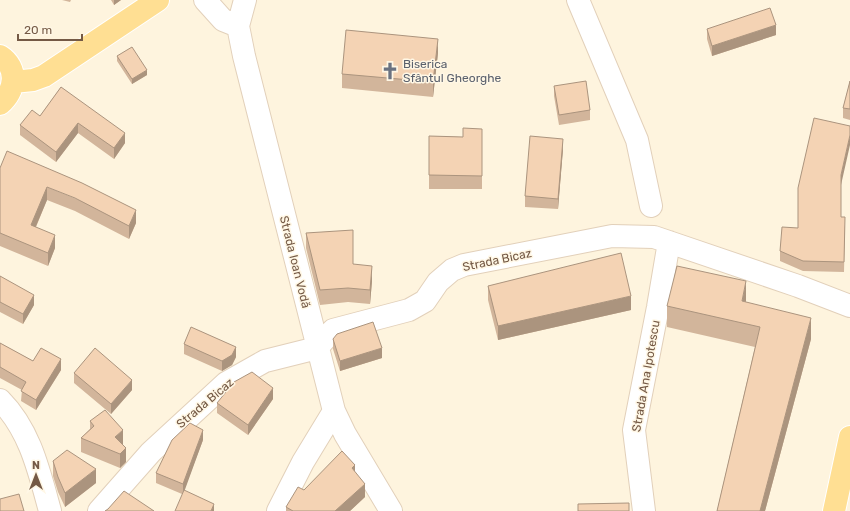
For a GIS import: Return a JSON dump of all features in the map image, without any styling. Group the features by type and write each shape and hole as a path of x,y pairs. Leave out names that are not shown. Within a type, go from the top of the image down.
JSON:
{"main road":[{"path":"13,82 33,80 44,76 158,0"},
{"path":"0,56 9,65 13,82 11,90 0,104"},
{"path":"834,511 850,437"}],"street":[{"path":"205,0 222,20 238,26"},
{"name":"Strada Ioan Vodă","path":"245,0 238,26 244,56 334,411 345,434 391,511"},
{"path":"578,0 637,140 651,206"},
{"name":"Strada Bicaz","path":"99,511 151,452 226,383 265,361 317,348 334,330 409,310 425,301 438,282 452,270 464,265 612,236 654,237 798,286 850,306"},
{"name":"Strada Ana Ipotescu","path":"644,511 634,430 669,242"},
{"path":"0,400 10,410 21,426 34,455 50,511"},
{"path":"278,511 303,462 334,411"}],"building":[{"path":"770,8 776,25 712,46 707,29"},
{"name":"Biserica Sfântul Gheorghe","path":"346,30 438,39 433,82 342,74"},
{"path":"132,47 147,70 132,79 117,56"},
{"path":"586,81 590,110 559,115 554,86"},
{"path":"850,81 850,109 843,108"},
{"path":"61,87 125,133 114,148 78,123 56,152 20,125 32,110 40,116"},
{"path":"814,118 850,126 850,135 841,175 841,217 845,217 844,262 803,261 780,251 782,227 798,228 798,188"},
{"path":"463,128 482,129 482,176 429,175 429,136 463,137"},
{"path":"530,136 563,139 558,199 525,196"},
{"path":"7,151 82,183 136,210 129,226 75,198 47,187 31,225 55,235 48,253 0,233 0,168"},
{"path":"353,230 353,264 372,266 370,290 348,288 320,290 306,233"},
{"path":"621,253 631,296 498,326 488,286"},
{"path":"677,266 746,281 742,301 811,318 760,511 717,511 760,327 667,306"},
{"path":"0,276 34,295 23,314 0,302"},
{"path":"373,322 382,348 340,361 333,339 337,334"},
{"path":"191,327 236,347 232,355 222,361 184,344"},
{"path":"0,343 33,361 41,348 61,359 36,400 21,391 26,382 0,367"},
{"path":"95,348 132,380 111,404 74,373"},
{"path":"252,372 273,388 248,425 217,403 234,382"},
{"path":"105,410 123,430 115,437 126,448 120,454 81,438 94,426 90,421"},
{"path":"190,423 203,430 183,484 156,473 172,440"},
{"path":"67,450 96,469 65,493 53,461"},
{"path":"342,451 355,465 352,468 365,484 335,511 293,511 286,507 298,487 304,490"},
{"path":"184,490 214,504 211,511 175,511"},
{"path":"124,491 154,511 105,511"},
{"path":"19,494 24,511 0,511 0,499"},
{"path":"629,503 629,511 578,511 578,504"}],"place":[{"name":"Biserica Sfântul Gheorghe","path":"390,71"}]}
